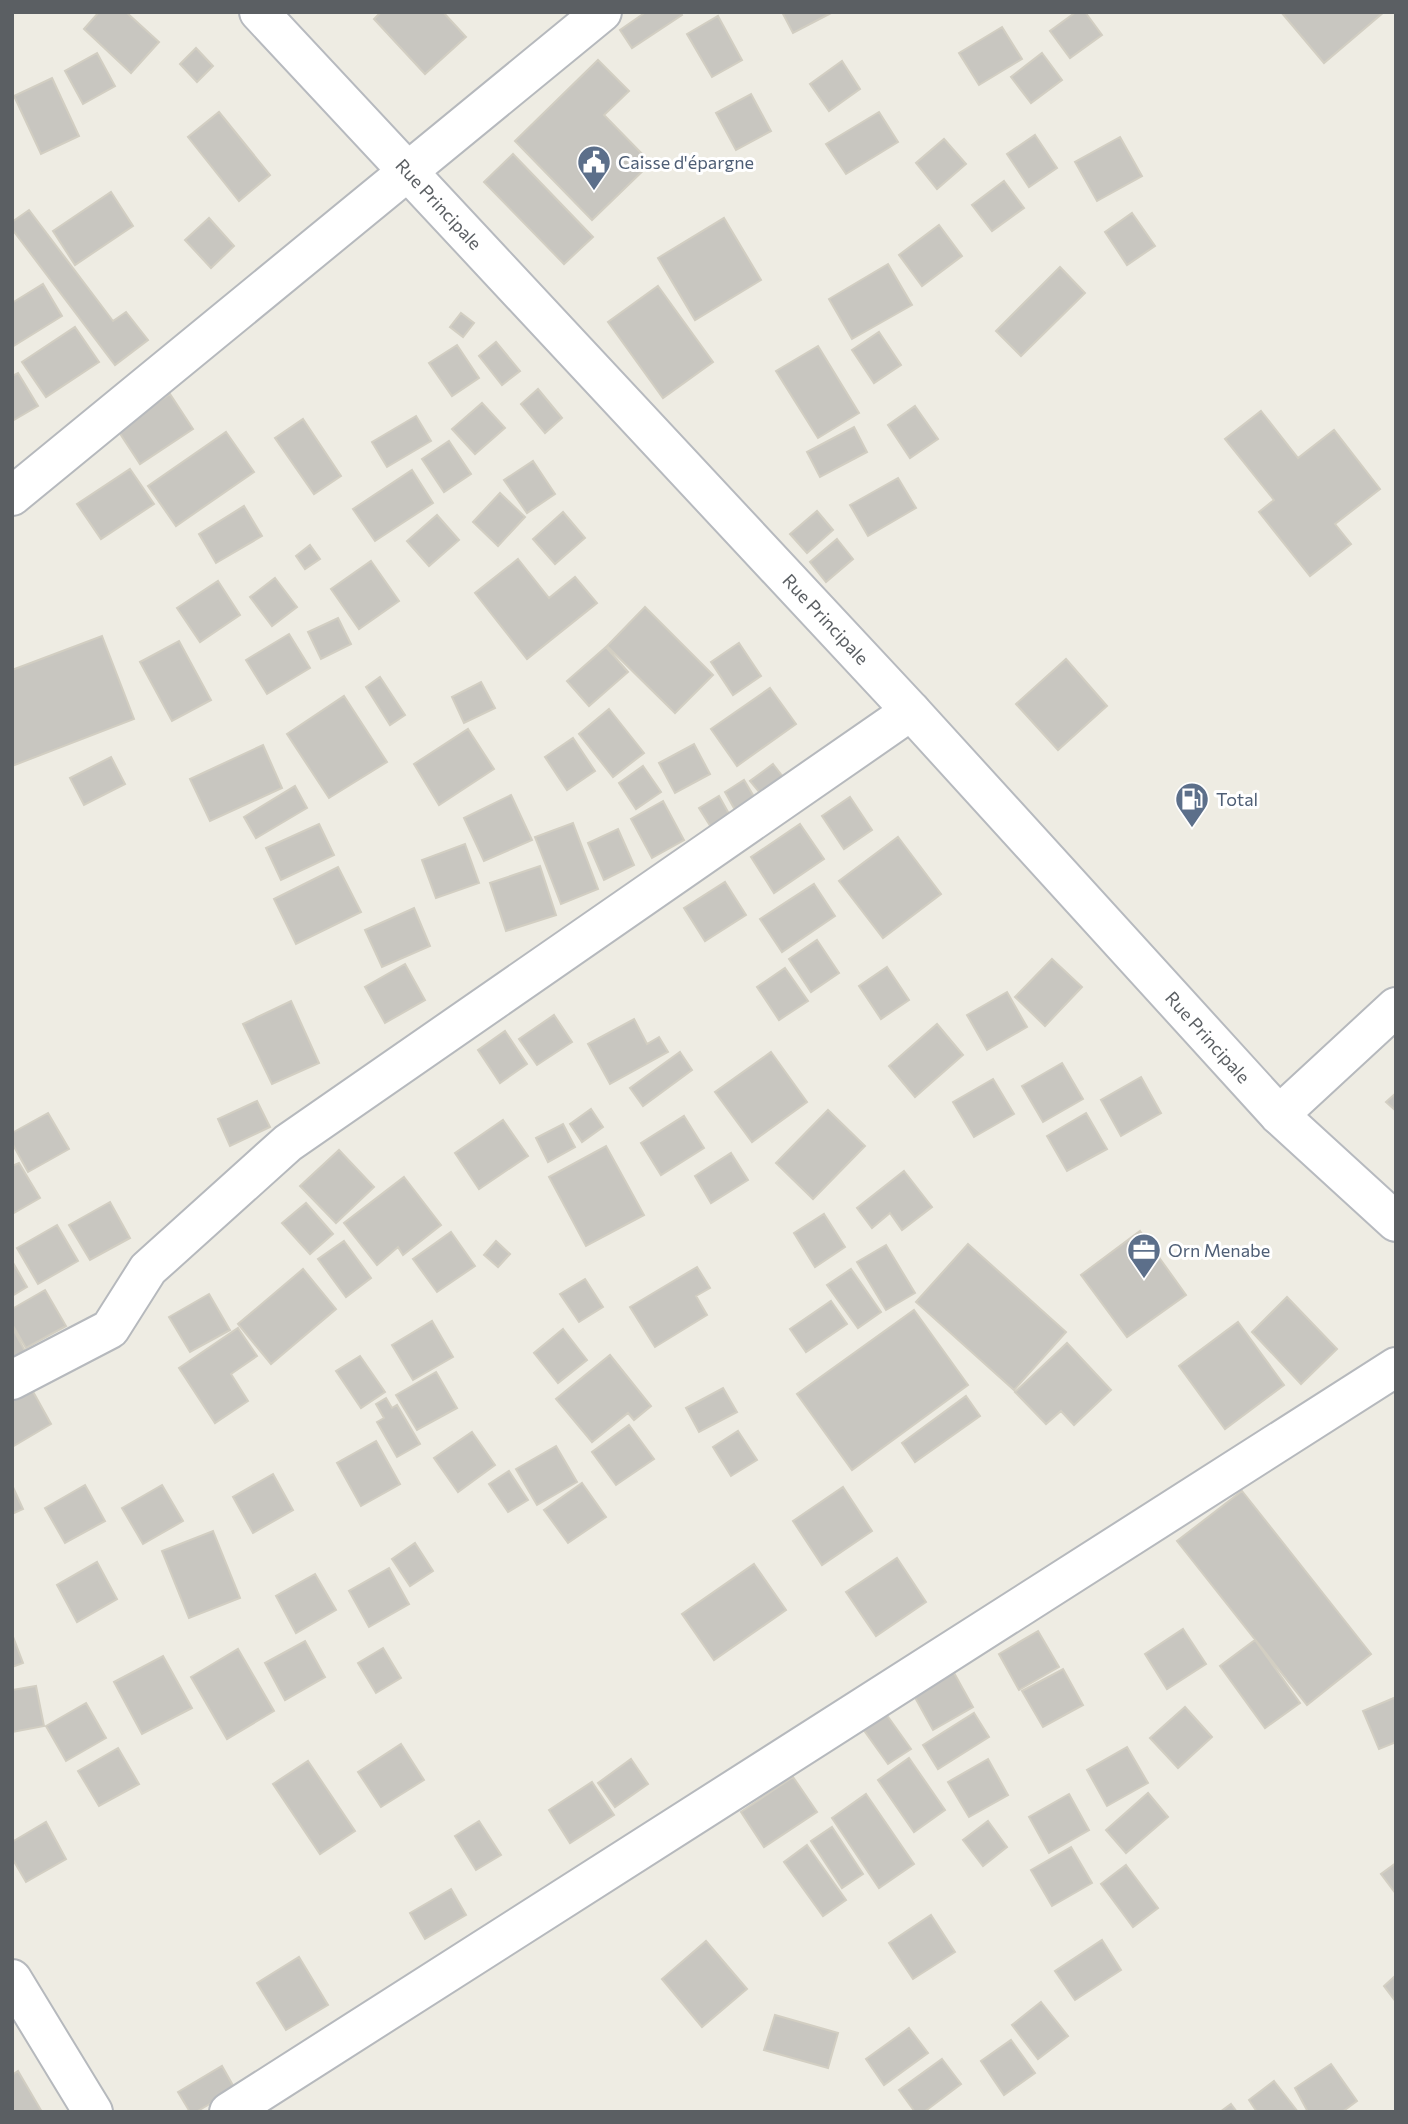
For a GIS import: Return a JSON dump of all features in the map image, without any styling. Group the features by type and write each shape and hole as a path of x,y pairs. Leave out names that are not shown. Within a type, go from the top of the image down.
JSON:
{"street":[{"name":"Rue Principale","path":"259,12 911,711 1279,1115 1396,1222"},
{"path":"12,496 602,12"},
{"path":"12,1380 110,1329 148,1269 288,1143 911,711"},
{"path":"1279,1115 1396,1007"},
{"path":"229,2112 1396,1367"},
{"path":"12,1979 93,2112"}],"building":[{"path":"99,12 126,12 159,42 131,73 84,29"},
{"path":"381,12 443,12 466,37 425,74 374,19"},
{"path":"646,12 680,12 682,15 632,48 620,30"},
{"path":"782,12 833,12 793,33"},
{"path":"1076,12 1085,12 1102,35 1070,58 1050,31"},
{"path":"1281,12 1384,12 1324,63"},
{"path":"718,16 742,60 712,77 687,34"},
{"path":"1002,27 1022,59 979,85 959,53"},
{"path":"196,48 213,66 197,82 180,64"},
{"path":"97,53 115,86 83,104 65,71"},
{"path":"1042,53 1062,80 1031,103 1011,77"},
{"path":"598,60 629,91 604,115 651,163 592,220 515,141"},
{"path":"842,61 860,89 829,111 810,84"},
{"path":"52,78 79,136 41,154 14,96"},
{"path":"751,94 771,131 736,150 716,113"},
{"path":"219,112 270,175 239,201 188,137"},
{"path":"879,112 898,142 846,174 826,144"},
{"path":"1035,135 1057,168 1029,187 1007,154"},
{"path":"1120,137 1142,176 1097,201 1075,162"},
{"path":"944,139 966,164 937,189 916,163"},
{"path":"513,154 593,237 564,264 484,182"},
{"path":"1004,181 1024,208 992,231 972,205"},
{"path":"111,192 133,226 75,265 53,231"},
{"path":"29,210 113,321 126,312 148,340 115,365 12,229 12,222"},
{"path":"1132,213 1155,246 1127,265 1105,232"},
{"path":"209,218 234,246 211,268 185,240"},
{"path":"724,218 761,280 695,320 658,258"},
{"path":"939,225 962,256 922,286 899,255"},
{"path":"888,264 912,305 852,339 829,299"},
{"path":"1060,267 1085,293 1021,356 996,331"},
{"path":"43,284 62,316 12,347 12,303"},
{"path":"658,286 713,362 663,398 608,322"},
{"path":"461,313 474,323 463,337 450,327"},
{"path":"75,327 99,362 46,397 22,362"},
{"path":"879,332 901,365 874,383 852,350"},
{"path":"496,342 520,371 502,385 479,356"},
{"path":"457,345 479,378 452,396 429,363"},
{"path":"818,346 859,413 818,438 776,371"},
{"path":"18,373 38,406 12,421 12,376"},
{"path":"538,389 562,418 545,433 521,404"},
{"path":"170,394 193,429 140,464 117,429"},
{"path":"482,403 505,428 475,454 452,429"},
{"path":"915,406 938,439 910,458 888,425"},
{"path":"1261,411 1298,458 1334,430 1380,489 1335,524 1351,544 1310,576 1259,512 1274,500 1225,439"},
{"path":"416,416 431,441 387,467 372,442"},
{"path":"303,419 341,476 314,494 275,438"},
{"path":"854,427 867,452 820,477 807,452"},
{"path":"226,432 254,472 176,526 148,486"},
{"path":"449,441 471,474 444,492 422,459"},
{"path":"533,461 555,494 527,513 504,480"},
{"path":"130,469 154,504 101,539 77,504"},
{"path":"412,470 433,503 375,541 353,509"},
{"path":"898,478 916,508 868,536 850,505"},
{"path":"500,493 525,517 498,546 473,522"},
{"path":"244,506 262,536 216,563 199,534"},
{"path":"817,511 833,530 807,553 790,534"},
{"path":"563,512 585,538 555,564 533,539"},
{"path":"437,515 459,540 429,566 407,541"},
{"path":"837,539 853,559 826,582 810,562"},
{"path":"310,545 320,559 305,569 296,556"},
{"path":"518,559 549,598 575,577 597,603 527,659 475,593"},
{"path":"371,561 399,601 359,629 331,589"},
{"path":"275,578 297,607 272,626 250,597"},
{"path":"218,581 240,615 200,642 177,608"},
{"path":"645,607 713,675 675,713 607,646"},
{"path":"338,618 351,644 321,659 308,632"},
{"path":"289,634 310,668 267,694 246,660"},
{"path":"102,636 134,719 12,766 12,670"},
{"path":"179,641 211,700 172,721 140,662"},
{"path":"739,643 761,676 733,695 711,662"},
{"path":"606,647 628,672 589,706 567,681"},
{"path":"1066,659 1107,706 1058,750 1016,704"},
{"path":"380,677 405,715 390,725 366,687"},
{"path":"481,682 495,708 464,723 452,697"},
{"path":"770,688 796,724 737,766 711,729"},
{"path":"344,696 387,762 329,798 287,734"},
{"path":"609,709 644,753 613,777 579,734"},
{"path":"468,729 494,769 439,805 414,764"},
{"path":"573,738 595,771 567,790 545,757"},
{"path":"694,744 710,774 675,793 659,763"},
{"path":"263,745 282,788 210,821 190,779"},
{"path":"111,757 125,784 84,805 70,778"},
{"path":"773,764 787,782 765,799 750,781"},
{"path":"643,766 661,792 636,809 619,783"},
{"path":"744,780 759,805 739,817 725,792"},
{"path":"295,786 307,808 256,838 244,817"},
{"path":"511,795 532,840 484,861 464,818"},
{"path":"719,796 733,821 714,832 699,808"},
{"path":"850,797 872,830 844,849 822,816"},
{"path":"663,801 684,840 652,858 631,819"},
{"path":"573,823 598,889 561,904 535,837"},
{"path":"319,824 334,855 281,880 266,848"},
{"path":"800,824 824,859 774,893 751,857"},
{"path":"618,829 634,865 604,880 588,843"},
{"path":"898,837 941,894 883,938 839,881"},
{"path":"465,844 479,883 436,898 422,860"},
{"path":"540,866 556,915 506,931 490,883"},
{"path":"338,867 361,912 296,944 274,899"},
{"path":"725,882 746,915 705,941 684,908"},
{"path":"814,884 835,916 782,952 760,919"},
{"path":"414,908 430,946 382,967 365,930"},
{"path":"817,940 839,973 811,992 789,959"},
{"path":"1052,959 1082,987 1045,1026 1015,997"},
{"path":"405,964 425,1000 385,1023 365,987"},
{"path":"887,967 909,1000 881,1019 859,986"},
{"path":"785,968 808,1001 779,1020 757,987"},
{"path":"1007,992 1027,1027 987,1050 967,1015"},
{"path":"291,1001 319,1063 272,1084 243,1024"},
{"path":"554,1015 572,1042 537,1065 519,1039"},
{"path":"634,1019 647,1044 659,1037 668,1052 610,1084 588,1044"},
{"path":"937,1024 963,1055 915,1097 889,1066"},
{"path":"505,1031 527,1064 500,1083 478,1050"},
{"path":"680,1052 692,1070 643,1106 630,1088"},
{"path":"771,1052 807,1102 752,1142 715,1092"},
{"path":"1062,1063 1083,1099 1043,1122 1022,1086"},
{"path":"1141,1077 1161,1113 1121,1136 1101,1100"},
{"path":"993,1079 1014,1114 974,1137 953,1102"},
{"path":"1396,1093 1396,1111 1386,1102"},
{"path":"257,1101 270,1127 230,1146 218,1119"},
{"path":"591,1109 603,1127 582,1142 570,1124"},
{"path":"828,1110 865,1146 813,1199 776,1163"},
{"path":"48,1113 69,1149 28,1172 12,1143 12,1133"},
{"path":"1086,1113 1107,1149 1067,1171 1047,1136"},
{"path":"684,1116 704,1148 661,1175 641,1143"},
{"path":"503,1120 528,1156 479,1189 455,1153"},
{"path":"563,1124 575,1147 548,1162 536,1138"},
{"path":"606,1146 644,1215 586,1246 549,1177"},
{"path":"339,1150 374,1187 336,1223 300,1186"},
{"path":"731,1153 748,1180 711,1203 695,1176"},
{"path":"19,1163 40,1198 12,1214 12,1166"},
{"path":"904,1171 932,1207 902,1230 890,1213 872,1228 857,1208"},
{"path":"404,1177 441,1225 403,1255 398,1247 377,1265 344,1223"},
{"path":"110,1202 130,1238 90,1260 69,1225"},
{"path":"306,1203 333,1234 310,1254 282,1223"},
{"path":"824,1214 845,1247 815,1267 794,1233"},
{"path":"57,1225 78,1261 38,1284 17,1248"},
{"path":"1140,1231 1186,1295 1127,1337 1081,1275"},
{"path":"451,1232 475,1266 437,1292 413,1259"},
{"path":"344,1241 371,1278 346,1297 318,1259"},
{"path":"496,1241 510,1254 498,1267 484,1255"},
{"path":"968,1244 1066,1332 1014,1390 916,1302"},
{"path":"886,1245 915,1293 886,1310 857,1262"},
{"path":"12,1261 27,1287 12,1296"},
{"path":"697,1267 710,1288 696,1296 707,1315 655,1347 630,1307"},
{"path":"303,1269 336,1309 271,1364 238,1324"},
{"path":"851,1269 881,1312 858,1328 827,1285"},
{"path":"585,1279 603,1307 579,1322 560,1294"},
{"path":"45,1290 66,1326 26,1348 12,1324 12,1309"},
{"path":"209,1294 230,1330 190,1352 169,1317"},
{"path":"1287,1297 1337,1349 1301,1384 1252,1332"},
{"path":"831,1301 847,1324 806,1352 790,1329"},
{"path":"914,1310 968,1385 852,1470 797,1394"},
{"path":"432,1321 453,1357 413,1380 392,1345"},
{"path":"1238,1322 1284,1385 1225,1429 1179,1366"},
{"path":"12,1327 25,1351 12,1358"},
{"path":"238,1328 257,1356 231,1374 248,1401 215,1423 179,1368"},
{"path":"563,1329 587,1360 558,1383 534,1353"},
{"path":"1067,1343 1111,1390 1074,1425 1061,1411 1046,1424 1015,1392"},
{"path":"610,1355 651,1406 634,1420 628,1413 592,1442 556,1399"},
{"path":"360,1356 385,1392 361,1408 336,1371"},
{"path":"436,1372 457,1408 417,1430 396,1395"},
{"path":"31,1388 51,1424 12,1447 12,1399"},
{"path":"723,1388 737,1412 699,1432 686,1408"},
{"path":"966,1396 980,1416 915,1462 902,1443"},
{"path":"386,1398 392,1408 397,1405 420,1444 397,1457 377,1422 384,1418 376,1404"},
{"path":"629,1425 654,1459 616,1485 592,1452"},
{"path":"738,1431 757,1460 731,1476 713,1447"},
{"path":"472,1432 495,1465 458,1492 434,1458"},
{"path":"376,1441 400,1484 361,1506 337,1463"},
{"path":"556,1446 577,1482 537,1505 516,1469"},
{"path":"509,1471 528,1500 508,1512 489,1484"},
{"path":"273,1474 293,1510 253,1533 233,1497"},
{"path":"582,1483 606,1517 568,1543 544,1510"},
{"path":"12,1485 23,1509 12,1514"},
{"path":"85,1485 105,1521 65,1543 45,1508"},
{"path":"162,1485 183,1521 143,1544 122,1508"},
{"path":"843,1487 872,1531 822,1565 793,1521"},
{"path":"1242,1491 1371,1654 1307,1705 1177,1541"},
{"path":"213,1531 240,1598 189,1618 162,1551"},
{"path":"415,1543 433,1571 410,1586 392,1559"},
{"path":"897,1558 926,1602 876,1636 846,1592"},
{"path":"97,1562 117,1599 77,1622 57,1585"},
{"path":"754,1564 786,1610 714,1660 682,1614"},
{"path":"389,1568 409,1604 369,1627 349,1591"},
{"path":"315,1574 336,1610 296,1633 276,1596"},
{"path":"1183,1629 1206,1664 1167,1689 1145,1654"},
{"path":"1038,1631 1059,1667 1019,1690 999,1654"},
{"path":"12,1634 23,1663 12,1667"},
{"path":"1255,1640 1300,1703 1265,1728 1220,1666"},
{"path":"305,1641 325,1677 285,1700 265,1663"},
{"path":"383,1648 401,1678 376,1693 358,1663"},
{"path":"238,1649 274,1711 227,1739 191,1677"},
{"path":"163,1656 192,1708 142,1734 114,1682"},
{"path":"1063,1669 1083,1705 1043,1727 1022,1691"},
{"path":"953,1671 973,1707 933,1730 913,1694"},
{"path":"36,1686 44,1726 12,1732 12,1690"},
{"path":"1396,1697 1396,1742 1379,1749 1363,1711"},
{"path":"86,1703 106,1738 66,1761 46,1726"},
{"path":"1185,1707 1212,1737 1178,1768 1150,1738"},
{"path":"974,1713 989,1737 938,1769 923,1745"},
{"path":"886,1714 911,1749 888,1764 863,1729"},
{"path":"401,1744 424,1780 381,1807 358,1772"},
{"path":"1127,1747 1148,1783 1107,1806 1087,1770"},
{"path":"118,1748 139,1784 99,1806 78,1771"},
{"path":"909,1758 945,1810 914,1832 878,1780"},
{"path":"631,1759 648,1784 615,1807 598,1783"},
{"path":"988,1759 1008,1795 969,1817 948,1782"},
{"path":"308,1761 355,1831 320,1854 273,1784"},
{"path":"793,1777 817,1812 764,1847 741,1812"},
{"path":"592,1782 614,1815 570,1843 549,1810"},
{"path":"1148,1793 1168,1817 1126,1853 1106,1830"},
{"path":"866,1794 914,1864 879,1888 832,1818"},
{"path":"1069,1794 1089,1830 1049,1853 1029,1817"},
{"path":"479,1821 501,1855 476,1870 455,1836"},
{"path":"988,1821 1007,1847 983,1866 963,1840"},
{"path":"46,1822 66,1859 26,1882 12,1858 12,1842"},
{"path":"832,1827 863,1874 842,1888 811,1841"},
{"path":"807,1845 846,1900 823,1916 784,1862"},
{"path":"1071,1847 1092,1883 1052,1906 1031,1870"},
{"path":"1396,1863 1396,1894 1381,1874"},
{"path":"1126,1865 1158,1908 1133,1927 1101,1884"},
{"path":"451,1889 466,1915 425,1939 410,1913"},
{"path":"931,1915 955,1952 913,1979 889,1943"},
{"path":"1102,1940 1121,1970 1075,2000 1055,1971"},
{"path":"706,1941 747,1989 702,2027 662,1979"},
{"path":"299,1957 328,2005 286,2030 257,1983"},
{"path":"1396,1975 1396,2002 1384,1986"},
{"path":"1041,2002 1068,2036 1038,2059 1012,2025"},
{"path":"775,2015 838,2033 828,2068 764,2050"},
{"path":"909,2028 928,2053 884,2085 866,2059"},
{"path":"1011,2040 1035,2073 1004,2095 981,2061"},
{"path":"942,2059 961,2084 924,2112 915,2112 899,2090"},
{"path":"1331,2064 1357,2101 1342,2112 1308,2112 1295,2088"},
{"path":"222,2066 235,2089 196,2112 190,2112 178,2092"},
{"path":"18,2071 42,2112 12,2112 12,2075"},
{"path":"1274,2081 1298,2112 1257,2112 1249,2100"},
{"path":"1231,2104 1237,2112 1220,2112"}],"place":[{"name":"Caisse d'épargne","path":"594,192"},
{"name":"Total","path":"1192,829"},
{"name":"Orn Menabe","path":"1144,1280"}]}
